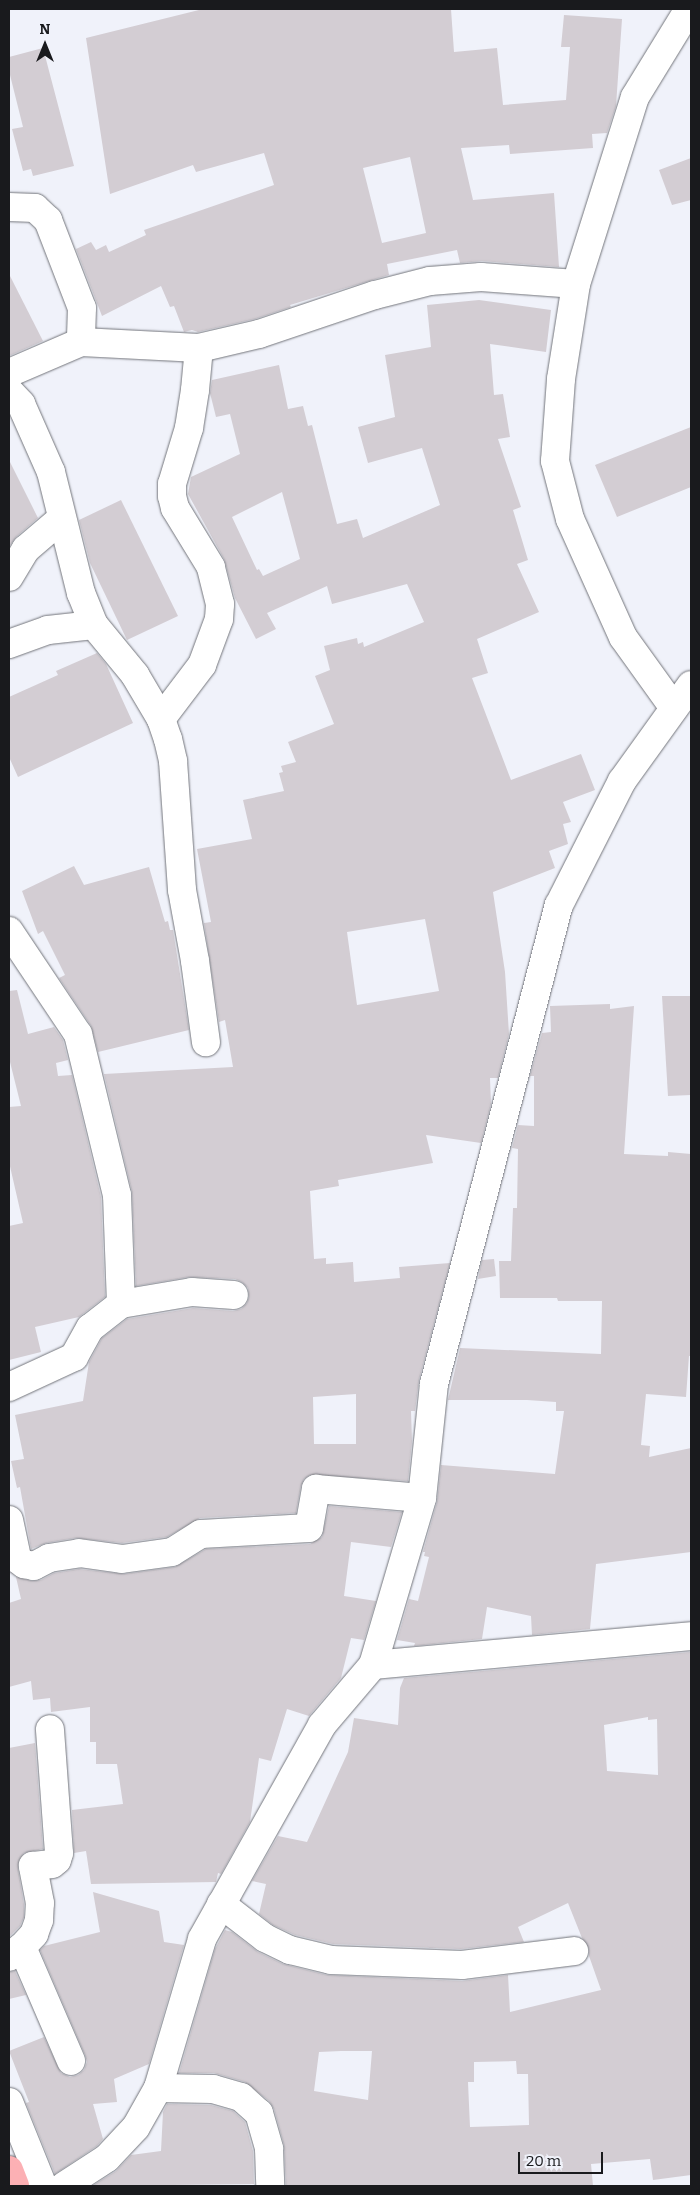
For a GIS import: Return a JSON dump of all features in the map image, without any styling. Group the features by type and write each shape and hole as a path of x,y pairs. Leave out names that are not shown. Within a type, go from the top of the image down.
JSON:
{"main road":[{"path":"9,2170 15,2186"}],"street":[{"path":"674,708 623,637 570,518 555,461 561,379 576,284 635,97 689,9"},
{"path":"9,207 35,208 48,220 82,308 81,342"},
{"path":"9,373 81,342 199,348 259,334 375,295 430,281 481,277 576,284"},
{"path":"161,719 202,665 219,619 220,604 212,567 175,508 172,496 172,484 189,428 196,390 199,348"},
{"path":"9,390 21,404 51,472 81,593 94,625 135,675 161,719 173,762 182,890 196,961 206,1042"},
{"path":"9,577 26,549 61,518"},
{"path":"9,644 48,630 94,625"},
{"path":"64,2186 107,2158 136,2127 158,2088 202,1939 322,1725 373,1665 422,1498 434,1384 559,904 622,781 691,685"},
{"path":"9,930 78,1034 117,1195 121,1304"},
{"path":"9,1387 74,1357 90,1328 121,1304 192,1292 234,1295"},
{"path":"9,1520 17,1559 24,1564 34,1566 49,1558 79,1553 122,1559 172,1552 201,1534 309,1528 316,1489 422,1498"},
{"path":"373,1665 691,1636"},
{"path":"50,1729 59,1853 57,1860 52,1864 33,1866 40,1903 39,1920 34,1934 16,1952 71,2061"},
{"path":"221,1904 264,1938 290,1950 331,1960 462,1966 574,1951"},
{"path":"158,2088 213,2089 241,2097 259,2113 269,2149 270,2186"},
{"path":"9,2102 43,2186"}],"building":[{"path":"203,9 451,9 454,52 497,48 503,105 566,100 570,47 561,47 564,15 622,19 616,106 607,133 592,134 593,148 510,154 509,145 461,148 473,200 554,193 559,267 482,261 460,263 457,250 387,264 389,275 290,305 291,307 255,319 198,332 192,330 184,332 174,306 170,307 161,286 102,316 76,249 91,242 96,250 106,245 109,252 146,235 144,230 274,185 264,153 196,172 193,165 110,194 86,38","holes":["410,157 426,233 382,243 363,168"]},
{"path":"43,48 74,166 33,176 31,169 23,171 12,129 23,127 9,71 9,57"},
{"path":"691,158 691,200 672,205 659,170"},
{"path":"9,274 43,341 9,356"},
{"path":"479,300 551,310 546,352 490,344 494,395 503,394 510,437 498,439 521,507 513,510 528,560 517,564 539,612 477,639 488,673 472,678 511,780 581,754 595,790 563,802 571,822 563,824 568,844 549,851 555,868 493,892 505,972 509,1034 498,1078 490,1078 491,1104 481,1143 426,1135 433,1163 338,1180 339,1186 310,1191 314,1259 326,1258 326,1264 353,1262 354,1282 400,1278 399,1267 450,1263 419,1380 415,1411 411,1411 412,1441 408,1481 310,1475 304,1479 301,1486 296,1513 200,1518 167,1537 122,1543 76,1538 46,1543 31,1549 20,1487 17,1488 11,1461 24,1459 15,1415 83,1401 89,1362 102,1338 127,1319 193,1308 233,1311 241,1309 247,1303 249,1297 248,1288 242,1282 235,1279 189,1277 136,1286 132,1192 104,1074 233,1067 225,1020 219,1022 204,923 211,922 197,849 252,839 243,800 284,791 279,773 283,772 281,766 296,762 288,742 334,724 315,676 330,670 324,646 357,638 358,644 363,642 364,647 424,622 407,584 332,604 327,586 267,613 276,629 256,639 235,598 224,559 188,494 191,477 240,454 230,414 216,417 210,393 212,380 279,365 288,409 303,406 308,426 312,425 337,524 357,519 363,538 440,505 422,448 368,463 358,427 395,417 385,355 431,347 427,305","holes":["282,492 300,559 263,576 259,569 257,570 232,517","425,919 439,991 357,1005 347,932","356,1394 356,1444 314,1444 313,1397"]},
{"path":"691,427 691,487 617,517 595,465"},
{"path":"9,460 38,518 16,537 9,547"},
{"path":"121,500 178,616 127,640 90,563 79,520"},
{"path":"97,653 106,664 133,723 18,777 9,757 9,697 58,675 56,671"},
{"path":"74,866 84,885 149,867 165,922 168,921 170,930 173,930 189,1030 98,1052 91,1026 59,978 65,975 43,931 38,934 22,891"},
{"path":"17,990 28,1034 54,1027 63,1040 68,1060 56,1063 58,1076 72,1075 101,1197 105,1297 79,1317 35,1327 41,1352 9,1360 9,1226 23,1223 9,1162 9,1107 21,1106 9,1058 9,991"},
{"path":"662,996 691,996 691,1095 668,1096"},
{"path":"610,1004 610,1009 634,1006 624,1154 668,1156 668,1152 691,1154 691,1356 689,1356 686,1397 646,1394 641,1445 650,1446 649,1457 691,1448 691,1552 596,1564 590,1629 532,1635 531,1616 487,1607 482,1639 414,1646 415,1643 397,1640 409,1599 418,1601 429,1557 424,1556 425,1552 423,1552 437,1502 441,1465 555,1474 564,1411 556,1411 556,1402 448,1400 460,1348 601,1354 602,1301 558,1301 557,1298 500,1298 499,1261 511,1261 513,1208 517,1208 518,1149 512,1148 518,1125 534,1126 534,1076 530,1076 542,1033 551,1032 550,1006"},
{"path":"494,1259 496,1276 478,1279 482,1260"},
{"path":"329,1506 402,1512 391,1547 351,1542 344,1596 376,1601 364,1640 351,1638 341,1678 309,1716 287,1709 271,1761 259,1758 250,1822 221,1874 218,1873 216,1882 91,1884 86,1851 74,1853 72,1810 123,1804 117,1764 96,1764 96,1742 90,1742 90,1707 51,1712 50,1698 33,1700 31,1681 9,1687 9,1603 21,1599 16,1577 32,1581 41,1580 54,1573 79,1569 124,1574 175,1567 206,1549 310,1544 322,1537"},
{"path":"691,1652 691,2175 653,2180 650,2159 591,2164 593,2186 286,2186 284,2145 274,2109 269,2101 245,2082 214,2073 179,2073 215,1949 225,1930 232,1932 258,1952 283,1964 327,1975 462,1981 508,1975 510,2012 601,1990 589,1956 589,1949 582,1938 568,1903 518,1927 524,1942 461,1949 333,1944 295,1935 273,1925 259,1914 266,1884 252,1881 278,1836 307,1842 348,1752 354,1718 398,1725 400,1688 404,1678","holes":["648,1717 648,1720 657,1719 658,1775 607,1771 604,1725","372,2051 368,2100 314,2091 319,2052","516,2061 517,2074 528,2074 529,2125 470,2127 468,2082 474,2082 474,2062"]},
{"path":"35,1743 43,1849 24,1853 19,1860 18,1869 24,1904 24,1917 20,1926 9,1937 9,1748"},
{"path":"93,1892 159,1911 164,1942 184,1945 149,2064 114,2079 117,2102 93,2104 103,2139 97,2146 55,2174 26,2103 29,2102 9,2051 44,2037 61,2073 70,2077 78,2075 84,2070 87,2062 85,2055 40,1950 44,1946 100,1932"},
{"path":"15,1971 26,1995 9,1999 9,1972"},
{"path":"167,2104 211,2105 233,2111 245,2122 253,2151 254,2184 92,2186 116,2171 131,2155 161,2151 163,2112"}]}
